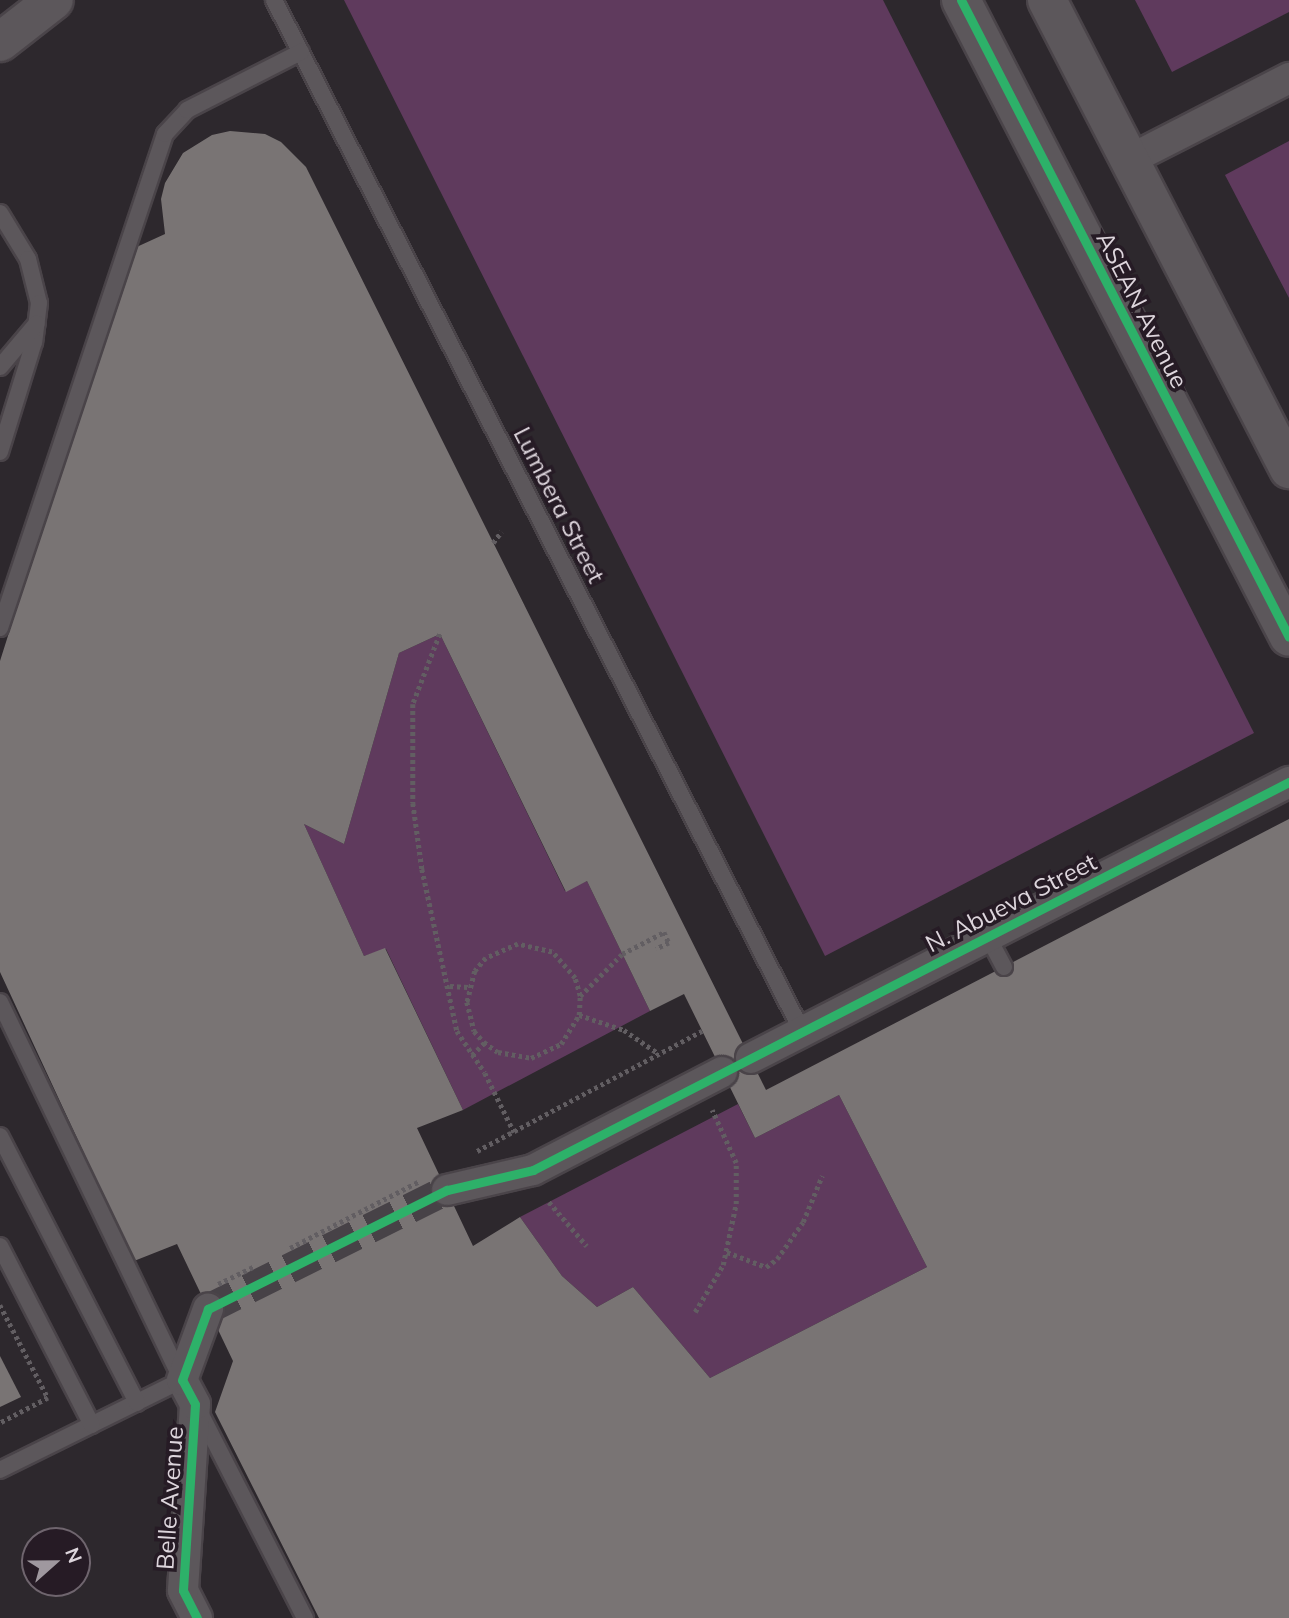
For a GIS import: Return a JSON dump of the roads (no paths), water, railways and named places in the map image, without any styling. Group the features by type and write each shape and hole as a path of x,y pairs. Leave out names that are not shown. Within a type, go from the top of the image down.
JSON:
{"street":[{"path":"0,42 54,0"},
{"name":"ASEAN Avenue","path":"961,0 1289,637"},
{"path":"1047,0 1289,470"},
{"path":"1131,159 1289,78"},
{"name":"N. Abueva Street","path":"751,1058 1289,782"},
{"path":"437,1183 533,1170 711,1078"},
{"path":"189,1392 208,1309"},
{"name":"Belle Avenue","path":"189,1392 183,1590 197,1618"}],"lane":[{"name":"Lumbera Street","path":"274,0 802,1031"},
{"path":"0,628 165,134 187,110 301,52"},
{"path":"0,213 32,270 38,322 0,453"},
{"path":"0,367 38,322"},
{"path":"988,937 1004,967"},
{"path":"0,1002 189,1392 304,1618"},
{"path":"0,1136 137,1403"},
{"path":"0,1245 92,1425"},
{"path":"0,1470 137,1403 189,1392"}],"tunnel":[{"path":"208,1309 447,1190"}]}
